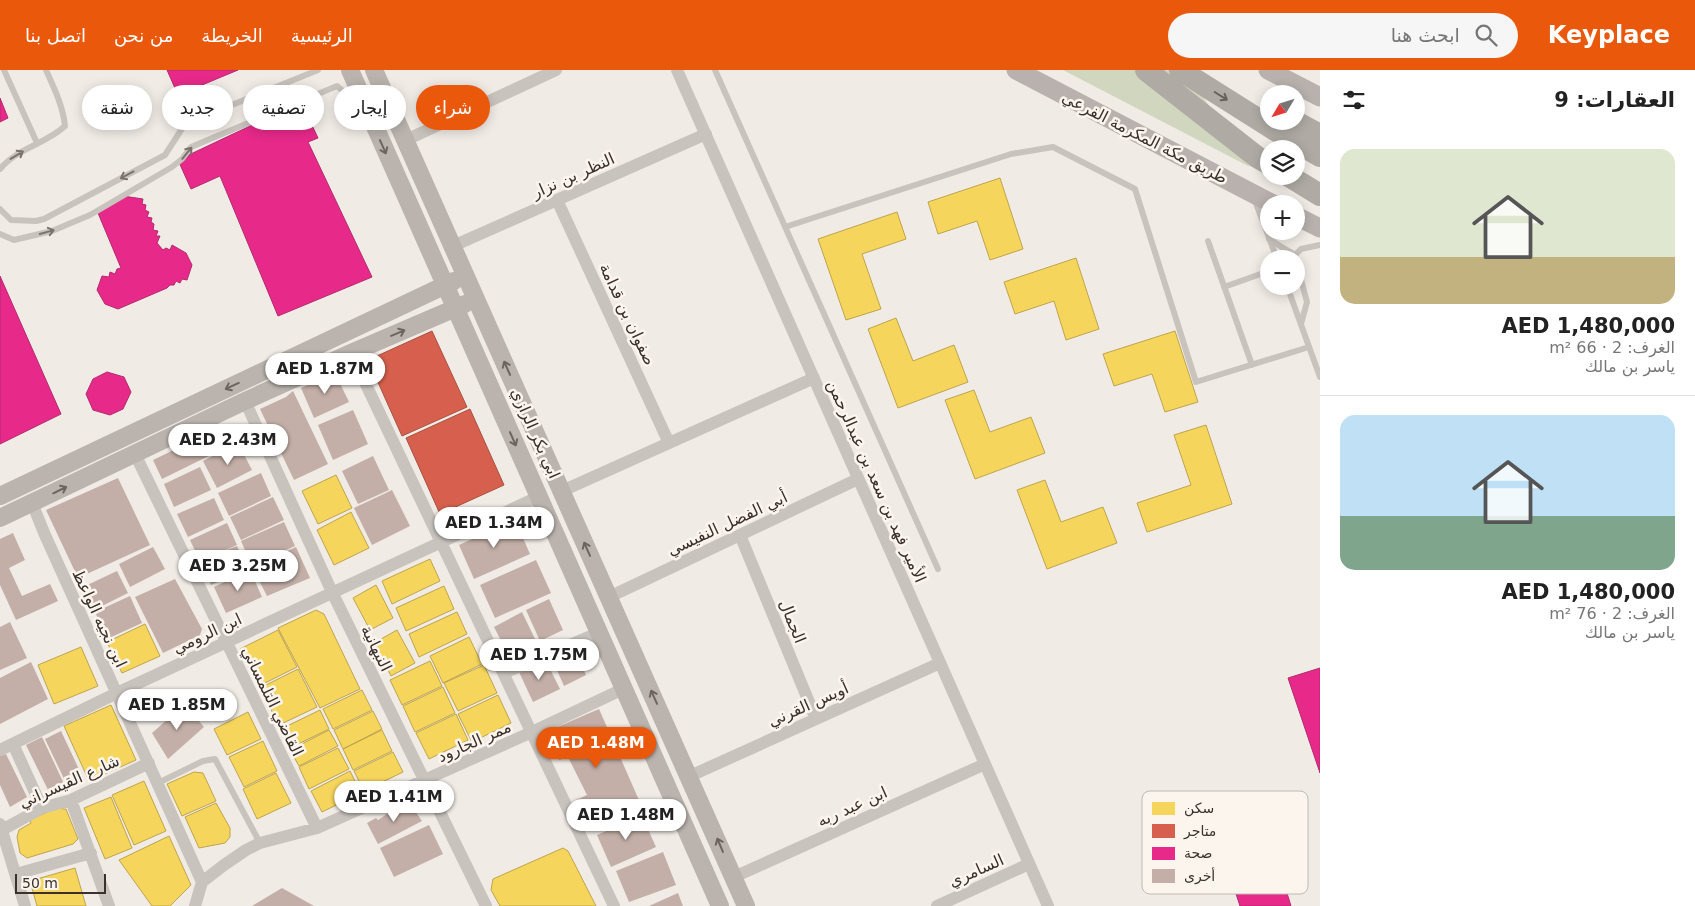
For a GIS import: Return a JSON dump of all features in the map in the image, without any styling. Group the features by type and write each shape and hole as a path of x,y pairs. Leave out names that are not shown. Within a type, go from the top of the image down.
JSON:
{"highway":[{"path":"1146,70 1260,159"},
{"path":"1180,70 1320,156"},
{"path":"1209,70 1260,102"},
{"path":"1305,125 1320,130"},
{"path":"1305,127 1320,135"},
{"path":"1304,185 1320,195"}],"main road":[{"name":"طريق مكة المكرمة الفرعي","path":"1016,70 1260,197"},
{"path":"1268,70 1320,97"},
{"path":"1305,220 1320,228"}],"street":[{"name":"ابي بكر الرازي","path":"350,70 357,85"},
{"name":"ابي بكر الرازي","path":"374,70 690,776 746,906"},
{"path":"406,140 556,70"},
{"name":"الأمير فهد بن سعد بن عبدالرحمن","path":"677,70 1048,906"},
{"name":"ابي بكر الرازي","path":"376,130 720,906"},
{"name":"النظر بن نزار","path":"453,246 706,134"},
{"name":"صفوان بن قدامة","path":"557,200 669,442"},
{"path":"0,496 466,276"},
{"path":"0,518 245,401 476,299"},
{"path":"352,353 614,906"},
{"path":"562,491 814,378"},
{"name":"النبهانية","path":"245,401 332,592 486,906"},
{"name":"القاضي التلمساني","path":"136,454 317,828"},
{"name":"أبي الفضل النفيسي","path":"609,598 858,479"},
{"name":"ابن الرومي","path":"0,750 117,693 538,497"},
{"name":"ابن نجيه الواعظ","path":"32,503 202,882"},
{"name":"الجمال","path":"740,535 816,718"},
{"path":"504,673 598,633"},
{"name":"أويس القرني","path":"690,776 940,663"},
{"name":"ممر الجارود","path":"202,882 246,850 260,843 317,828 424,782 623,688"},
{"path":"13,744 42,808"},
{"name":"شارع القيسراني","path":"1,827 42,808 72,800 149,764"},
{"name":"ابن عبد ربه","path":"734,878 985,764"},
{"path":"72,800 109,906"},
{"path":"1,827 25,906"},
{"path":"16,874 91,853"},
{"name":"السامري","path":"937,906 1029,864"},
{"path":"195,906 202,882"}],"lane":[{"path":"4,70 37,143"},
{"path":"0,169 7,161 58,133 66,126 60,100 46,70"},
{"path":"0,207 11,220 36,221 44,219 165,155 185,124 318,70"},
{"path":"715,70 938,569"},
{"path":"0,234 14,240 52,231 82,218 172,167 182,159 191,147 334,87"},
{"path":"785,227 1011,154 1053,147 1136,189 1196,382 1309,347"},
{"path":"1251,192 1260,216"},
{"path":"1270,240 1285,250"},
{"path":"1208,241 1252,365"},
{"path":"1300,250 1320,245"},
{"path":"1224,287 1260,274"},
{"path":"1301,324 1307,302 1305,294"},
{"path":"1290,295 1320,377"},
{"path":"158,783 203,761 215,759 260,843"}],"green space":[{"path":"1063,70 1185,70 1250,167"}],"building: سكن":[{"path":"1000,178 1023,249 990,260 977,221 938,234 928,202"},
{"path":"897,212 906,239 862,254 881,309 846,320 818,239"},
{"path":"1076,258 1099,329 1066,340 1054,301 1015,314 1004,282"},
{"path":"896,318 913,361 954,345 968,382 898,408 868,329"},
{"path":"1175,331 1198,402 1165,412 1152,374 1114,386 1103,354"},
{"path":"974,390 990,432 1031,417 1045,453 975,479 945,400"},
{"path":"1206,425 1232,504 1147,532 1137,503 1191,485 1174,435"},
{"path":"336,475 352,508 318,524 302,491"},
{"path":"1045,480 1061,522 1103,507 1117,543 1047,569 1017,490"},
{"path":"351,512 369,548 334,565 317,530"},
{"path":"430,559 440,581 392,604 382,581"},
{"path":"376,585 393,618 370,630 353,598"},
{"path":"444,586 454,609 406,631 396,608"},
{"path":"316,610 324,614 360,689 320,708 278,628"},
{"path":"457,612 467,634 419,657 409,634"},
{"path":"145,624 160,656 122,673 107,642"},
{"path":"278,630 297,667 259,686 240,649"},
{"path":"397,630 415,663 391,676 374,643"},
{"path":"469,637 482,664 443,683 430,656"},
{"path":"81,647 98,686 54,704 38,665"},
{"path":"430,661 442,686 402,705 390,680"},
{"path":"484,665 497,693 458,711 444,683"},
{"path":"298,669 317,707 279,725 260,688"},
{"path":"443,687 455,713 415,732 403,706"},
{"path":"362,690 372,710 333,729 323,709"},
{"path":"498,695 511,723 472,742 458,714"},
{"path":"111,705 136,760 89,781 64,726"},
{"path":"320,710 329,729 290,748 281,729"},
{"path":"373,711 382,729 343,749 334,730"},
{"path":"248,712 261,739 227,755 214,729"},
{"path":"456,714 468,740 429,759 416,733"},
{"path":"329,730 338,746 299,766 290,750"},
{"path":"382,730 392,751 353,770 343,749"},
{"path":"263,741 277,771 244,787 229,757"},
{"path":"338,748 349,769 309,789 299,767"},
{"path":"393,752 403,772 364,791 354,771"},
{"path":"350,771 361,793 322,812 311,791"},
{"path":"194,772 203,773 216,801 182,816 167,784"},
{"path":"276,773 291,803 257,819 243,789"},
{"path":"144,781 166,831 134,845 112,795"},
{"path":"111,797 132,848 105,859 84,808"},
{"path":"216,803 230,828 230,837 225,843 199,848 185,817"},
{"path":"58,807 66,809 78,839 73,844 27,858 20,853 17,837 19,830 31,823 30,820"},
{"path":"169,836 191,885 170,906 152,906 119,860"},
{"path":"563,848 568,851 596,906 500,906 491,890 493,879"},
{"path":"75,868 86,906 37,906 30,881"}],"building: متاجر":[{"path":"432,331 467,407 402,436 368,360"},
{"path":"470,409 504,485 440,514 406,438"}],"building: صحة":[{"path":"167,70 238,70 202,85 174,85"},
{"path":"0,98 8,118 0,122"},
{"path":"243,129 314,130 318,138 308,142 372,277 278,316 220,176 191,189 178,160"},
{"path":"123,196 143,199 142,204 146,205 145,210 149,212 147,217 152,218 153,230 158,231 156,236 160,236 157,243 163,250 166,248 170,250 172,245 186,253 192,265 187,280 182,279 180,283 176,281 174,285 170,285 118,309 105,304 97,290 102,276 109,277 110,272 115,274 117,269 121,268 98,213"},
{"path":"0,276 61,414 0,444"},
{"path":"107,372 124,377 131,392 123,409 110,415 93,410 86,394 93,379"},
{"path":"1320,668 1320,773 1288,678"},
{"path":"1236,894 1287,894 1291,906 1240,906"}],"building: أخرى":[{"path":"335,373 349,402 314,418 301,388"},
{"path":"293,391 328,464 294,480 260,409 286,397"},
{"path":"353,410 368,444 333,460 318,425"},
{"path":"228,424 237,442 162,479 153,460"},
{"path":"238,443 252,470 217,488 203,461"},
{"path":"373,456 389,490 358,504 342,471"},
{"path":"200,467 211,490 174,507 164,484"},
{"path":"261,473 271,496 229,516 218,493"},
{"path":"118,478 150,545 78,578 46,510"},
{"path":"392,490 410,526 372,545 354,508"},
{"path":"273,497 284,520 241,540 230,517"},
{"path":"214,498 224,520 188,537 177,514"},
{"path":"515,520 530,554 474,579 459,545"},
{"path":"284,522 295,546 252,566 241,541"},
{"path":"227,523 237,545 217,554 237,546 248,569 211,585 190,540"},
{"path":"13,533 25,560 9,568 22,596 50,584 58,601 16,620 0,585 0,539"},
{"path":"153,547 165,569 130,587 119,564"},
{"path":"296,547 310,578 267,596 252,567"},
{"path":"536,560 551,593 495,618 480,585"},
{"path":"250,570 262,597 226,613 214,587"},
{"path":"117,571 128,593 92,611 81,588"},
{"path":"175,579 202,629 200,635 163,653 135,597"},
{"path":"130,596 142,623 107,639 95,612"},
{"path":"549,599 563,630 540,641 526,610"},
{"path":"522,612 535,639 507,652 494,627"},
{"path":"10,622 27,658 0,670 0,627"},
{"path":"574,648 586,675 564,686 552,659"},
{"path":"545,659 560,689 533,702 519,672"},
{"path":"31,662 48,699 0,724 0,678"},
{"path":"185,704 204,727 168,759 152,733"},
{"path":"599,709 642,807 591,830 576,800 587,795 568,757 559,760 548,731"},
{"path":"61,731 84,780 68,787 45,739"},
{"path":"42,737 65,786 50,794 26,745"},
{"path":"6,754 27,797 10,807 0,785 0,756"},
{"path":"403,803 408,810 413,808 422,821 378,844 367,823 376,818 378,820 387,814 385,810"},
{"path":"642,816 656,847 611,867 597,835"},
{"path":"429,825 443,854 394,877 380,848"},
{"path":"663,852 676,885 629,902 616,871"},
{"path":"282,888 314,906 252,906"},
{"path":"678,893 683,906 649,906"}]}
